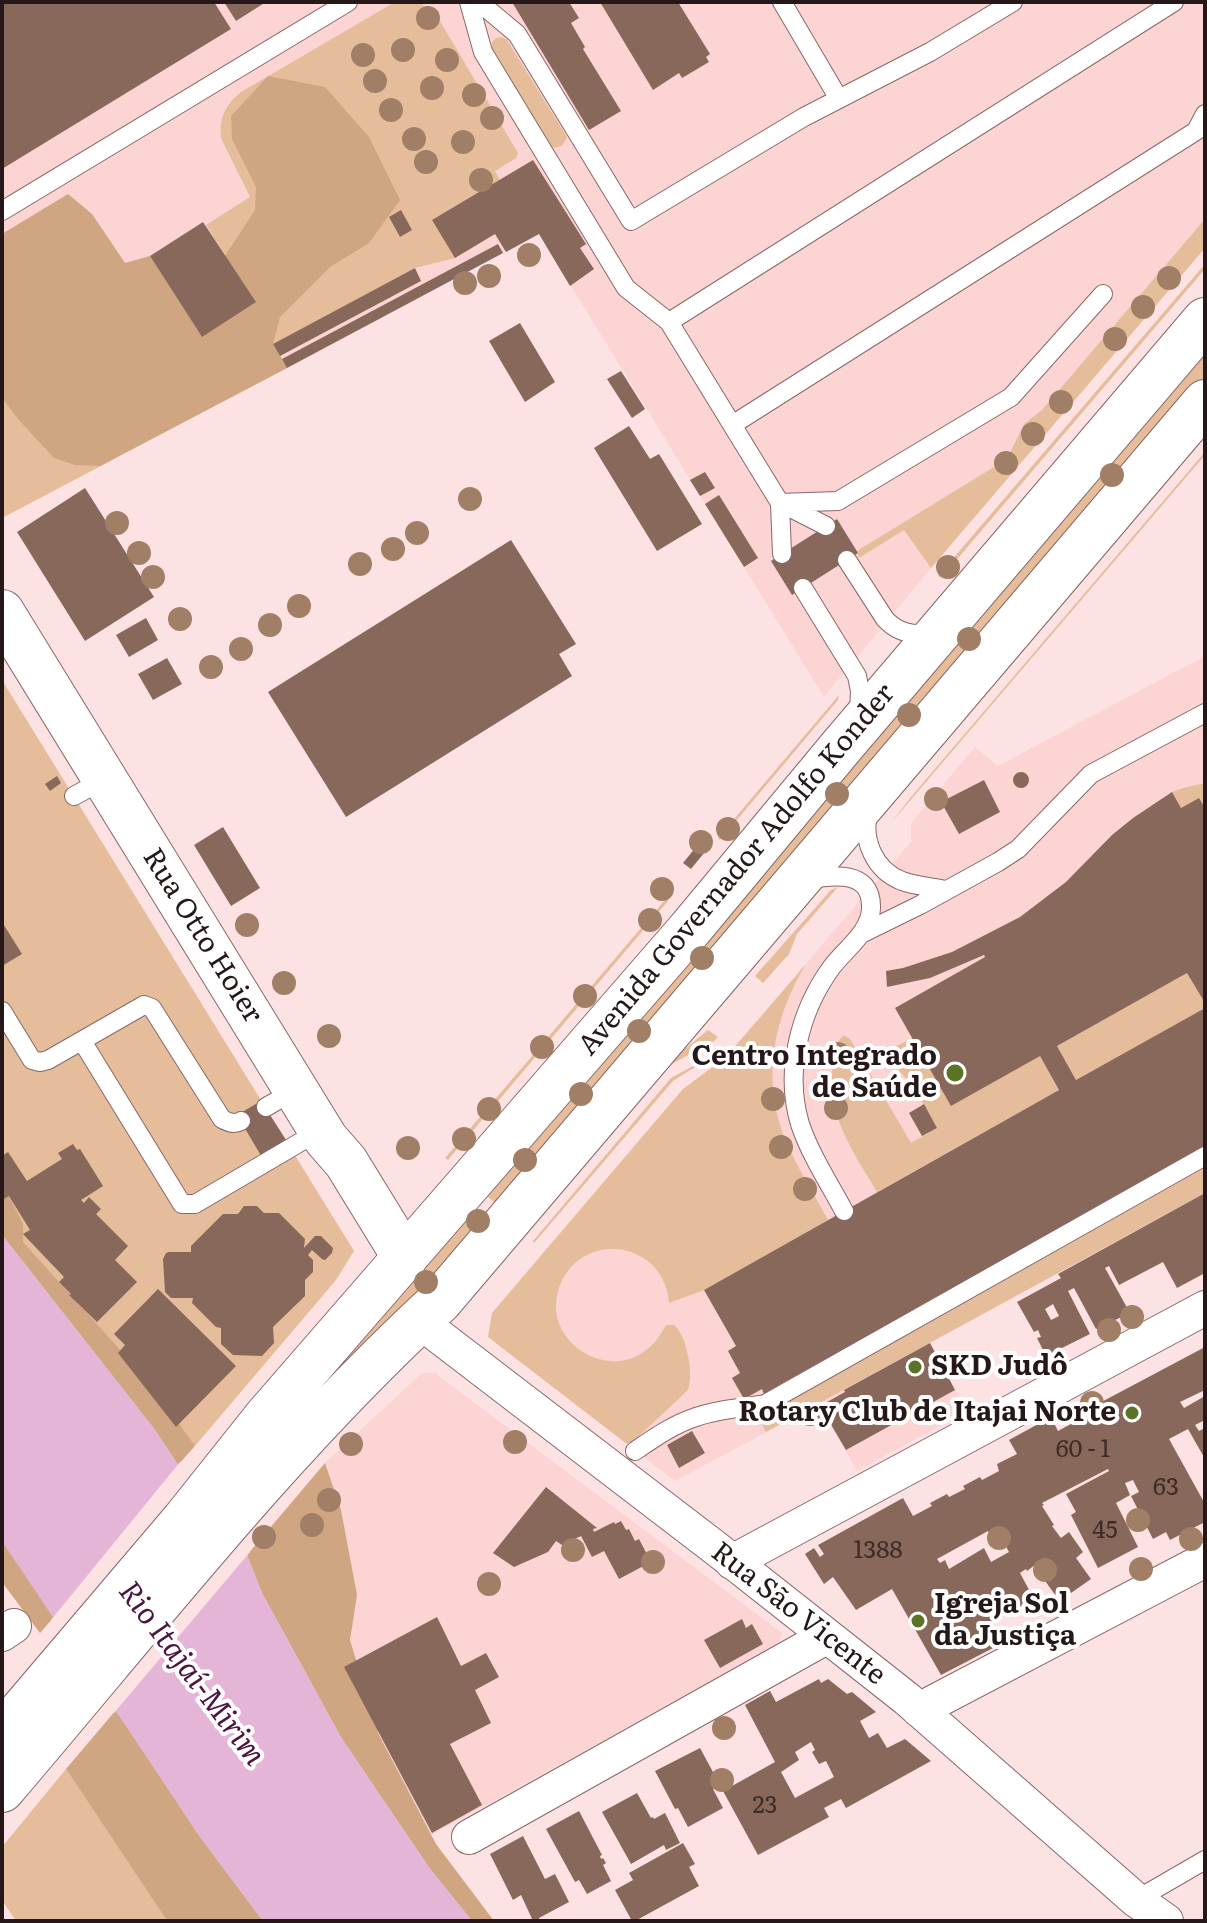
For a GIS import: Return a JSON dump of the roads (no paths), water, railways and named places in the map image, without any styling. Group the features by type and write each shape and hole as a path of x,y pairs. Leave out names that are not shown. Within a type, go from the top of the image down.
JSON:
{"main road":[{"name":"Avenida Governador Adolfo Konder","path":"282,1430 405,1258 690,929 1205,320"},
{"name":"Avenida Governador Adolfo Konder","path":"282,1430 382,1356 440,1301 1205,402"},
{"name":"Rua Otto Hoier","path":"2,612 89,788 281,1098 321,1130 346,1162 405,1258"},
{"path":"2,1790 18,1733 211,1543 282,1430"}],"street":[{"path":"732,1562 1205,1308"},
{"name":"Rua São Vicente","path":"419,1321 919,1710 1136,1900 1166,1921"},
{"path":"919,1710 1205,1560"},
{"path":"469,1837 826,1637"}],"lane":[{"path":"2,211 348,2"},
{"path":"469,2 483,52 626,288 669,322 780,503 782,554"},
{"path":"479,2 517,34 631,221 804,117 930,52 1013,2"},
{"path":"782,2 839,99"},
{"path":"669,322 1174,2"},
{"path":"732,425 1196,131 1205,114"},
{"path":"780,503 838,501 1011,397 1103,294"},
{"path":"780,503 826,526"},
{"path":"847,560 885,619 897,629 920,635 940,629 946,623"},
{"path":"803,588 850,662 859,684 861,703 858,716 841,747"},
{"path":"859,935 978,875 1018,849 1091,774 1205,713"},
{"path":"874,791 865,824 871,852 880,865 902,881 946,890"},
{"path":"796,883 824,877 850,877 862,883 871,900 870,918 813,995 798,1038 794,1073 800,1124 844,1211"},
{"path":"2,1011 32,1060 40,1062 144,1005 150,1006 222,1119 229,1123 241,1121"},
{"path":"82,1041 182,1204 195,1204 321,1130"},
{"path":"635,1451 680,1423 696,1417 765,1404 906,1319 1205,1156"},
{"path":"1136,1900 1205,1860"}],"water":[{"name":"Rio Itajaí-Mirim","path":"2,1235 155,1430 247,1555 262,1593 342,1739 430,1869 472,1921 263,1921 198,1834 2,1541"}],"place":[{"name":"Centro Integrado de Saúde","path":"955,1073"},
{"name":"SKD Judô","path":"915,1367"},
{"name":"Rotary Club de Itajai Norte","path":"1132,1413"},
{"name":"Igreja Sol da Justiça","path":"918,1621"}]}
